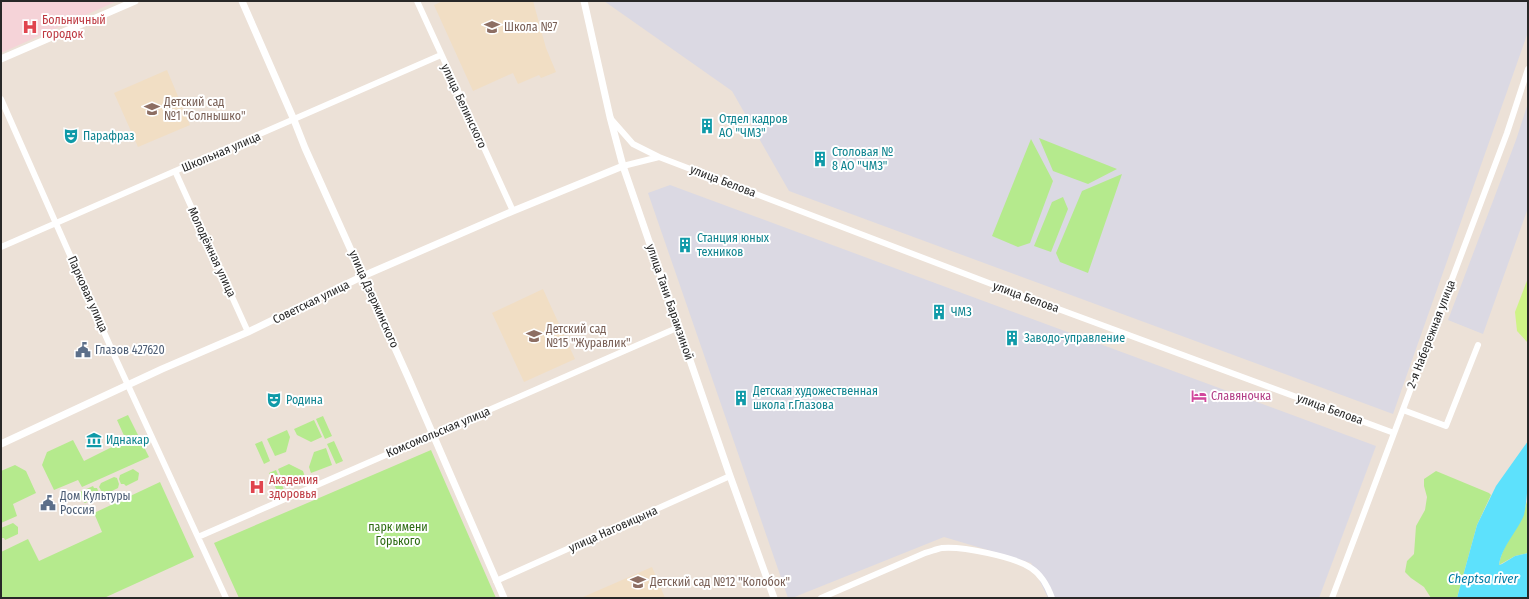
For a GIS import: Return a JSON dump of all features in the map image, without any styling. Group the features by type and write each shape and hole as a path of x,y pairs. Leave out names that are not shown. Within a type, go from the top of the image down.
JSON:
{"street":[{"path":"1,59 134,1"},
{"name":"улица Дзержинского","path":"242,1 305,148 364,276 504,598"},
{"name":"улица Белинского","path":"416,1 513,211"},
{"name":"улица Тани Барамзиной","path":"584,1 610,117 623,166 730,476 774,598"},
{"name":"Школьная улица","path":"1,247 440,55"},
{"name":"2-я Набережная улица","path":"1332,598 1507,133 1528,69"},
{"name":"Парковая улица","path":"1,99 128,385 226,598"},
{"name":"улица Белова","path":"610,117 633,144 659,157 1015,293 1394,433"},
{"path":"623,166 659,157"},
{"name":"Советская улица","path":"1,444 128,385 248,332 364,276 513,211 623,166"},
{"name":"Молодёжная улица","path":"175,171 248,332"},
{"name":"Комсомольская улица","path":"198,536 679,327"},
{"path":"1403,410 1446,426 1478,345"},
{"name":"улица Наговицына","path":"496,581 730,476"},
{"path":"821,598 924,553 941,548 967,549 1007,559 1031,568 1047,584 1052,598"}],"shaded area":[{"name":"Больничный городок","path":"1,1 117,1 1,53"},
{"name":"Школа №7","path":"443,1 533,1 546,48 556,72 541,78 539,75 518,84 513,73 473,91 434,5"},
{"path":"604,1 1528,1 1528,32 1393,414 789,191 732,91"},
{"name":"Детский сад №1 \"Солнышко\"","path":"167,70 190,125 138,147 114,93"},
{"path":"1528,103 1528,208 1483,334 1448,320 1516,140"},
{"path":"670,185 1376,446 1319,598 1048,598 1031,563 944,537 792,598 788,598 648,193"},
{"name":"Детский сад №15 \"Журавлик\"","path":"543,289 575,359 524,382 492,313"},
{"name":"Детский сад №12 \"Колобок\"","path":"652,567 665,598 583,598 583,597"}],"green space":[{"path":"1039,138 1117,169 1088,184 1053,171"},
{"path":"1031,139 1053,181 1030,243 1018,247 992,236"},
{"path":"1122,174 1088,273 1060,262 1056,253 1082,191"},
{"path":"1063,197 1068,209 1051,252 1034,246 1052,202"},
{"path":"1528,278 1528,343 1517,331 1515,312"},
{"path":"128,415 149,457 82,487 78,480 54,490 42,465 47,452 73,440 84,461 126,440 117,420"},
{"path":"323,416 332,436 325,439 316,419"},
{"path":"314,420 322,437 311,442 297,435 294,429"},
{"path":"287,430 290,437 286,452 275,456 267,439"},
{"path":"262,441 270,461 264,464 255,444"},
{"path":"334,441 343,461 336,464 327,444"},
{"path":"326,448 332,465 311,473 309,467 314,452"},
{"name":"парк имени Горького","path":"431,450 496,598 239,598 214,543"},
{"path":"289,464 303,471 305,477 285,486 278,469"},
{"path":"15,465 26,471 36,493 13,504 17,516 1,523 1,471"},
{"path":"133,469 139,473 138,480 126,486 121,484 119,479 120,475"},
{"path":"276,470 284,490 278,493 269,473"},
{"path":"1436,471 1491,495 1477,525 1457,598 1431,598 1424,587 1405,572 1407,561 1414,554 1416,526 1425,510 1427,497 1424,479"},
{"path":"114,477 117,478 119,484 118,488 106,494 102,492 99,487 101,483"},
{"path":"160,482 194,557 104,598 1,598 1,552 28,539 39,561 102,532 94,513"},
{"path":"93,486 94,488 97,488 99,493 98,497 85,503 80,499 80,492"},
{"path":"1528,499 1528,553 1515,556 1499,565 1502,553 1523,515"},
{"path":"13,523 18,527 18,534 5,540 4,538 1,538 1,528"}],"water":[{"name":"Cheptsa river","path":"1528,441 1527,488 1524,515 1506,545 1499,565 1515,556 1528,553 1528,598 1457,598 1477,525 1496,486"}],"place":[{"name":"Больничный городок","path":"30,27"},
{"name":"Школа №7","path":"492,27"},
{"name":"Детский сад №1 \"Солнышко\"","path":"152,109"},
{"name":"Отдел кадров АО \"ЧМЗ\"","path":"707,126"},
{"name":"Парафраз","path":"71,136"},
{"name":"Столовая № 8 АО \"ЧМЗ\"","path":"820,159"},
{"name":"Станция юных техников","path":"685,245"},
{"name":"ЧМЗ","path":"939,312"},
{"name":"Детский сад №15 \"Журавлик\"","path":"534,336"},
{"name":"Заводо-управление","path":"1012,338"},
{"name":"Глазов 427620","path":"83,350"},
{"name":"Славяночка","path":"1199,396"},
{"name":"Детская художественная школа г.Глазова","path":"741,398"},
{"name":"Родина","path":"274,400"},
{"name":"Иднакар","path":"94,440"},
{"name":"Академия здоровья","path":"257,487"},
{"name":"Дом Культуры Россия","path":"48,503"},
{"name":"Детский сад №12 \"Колобок\"","path":"638,582"}]}
